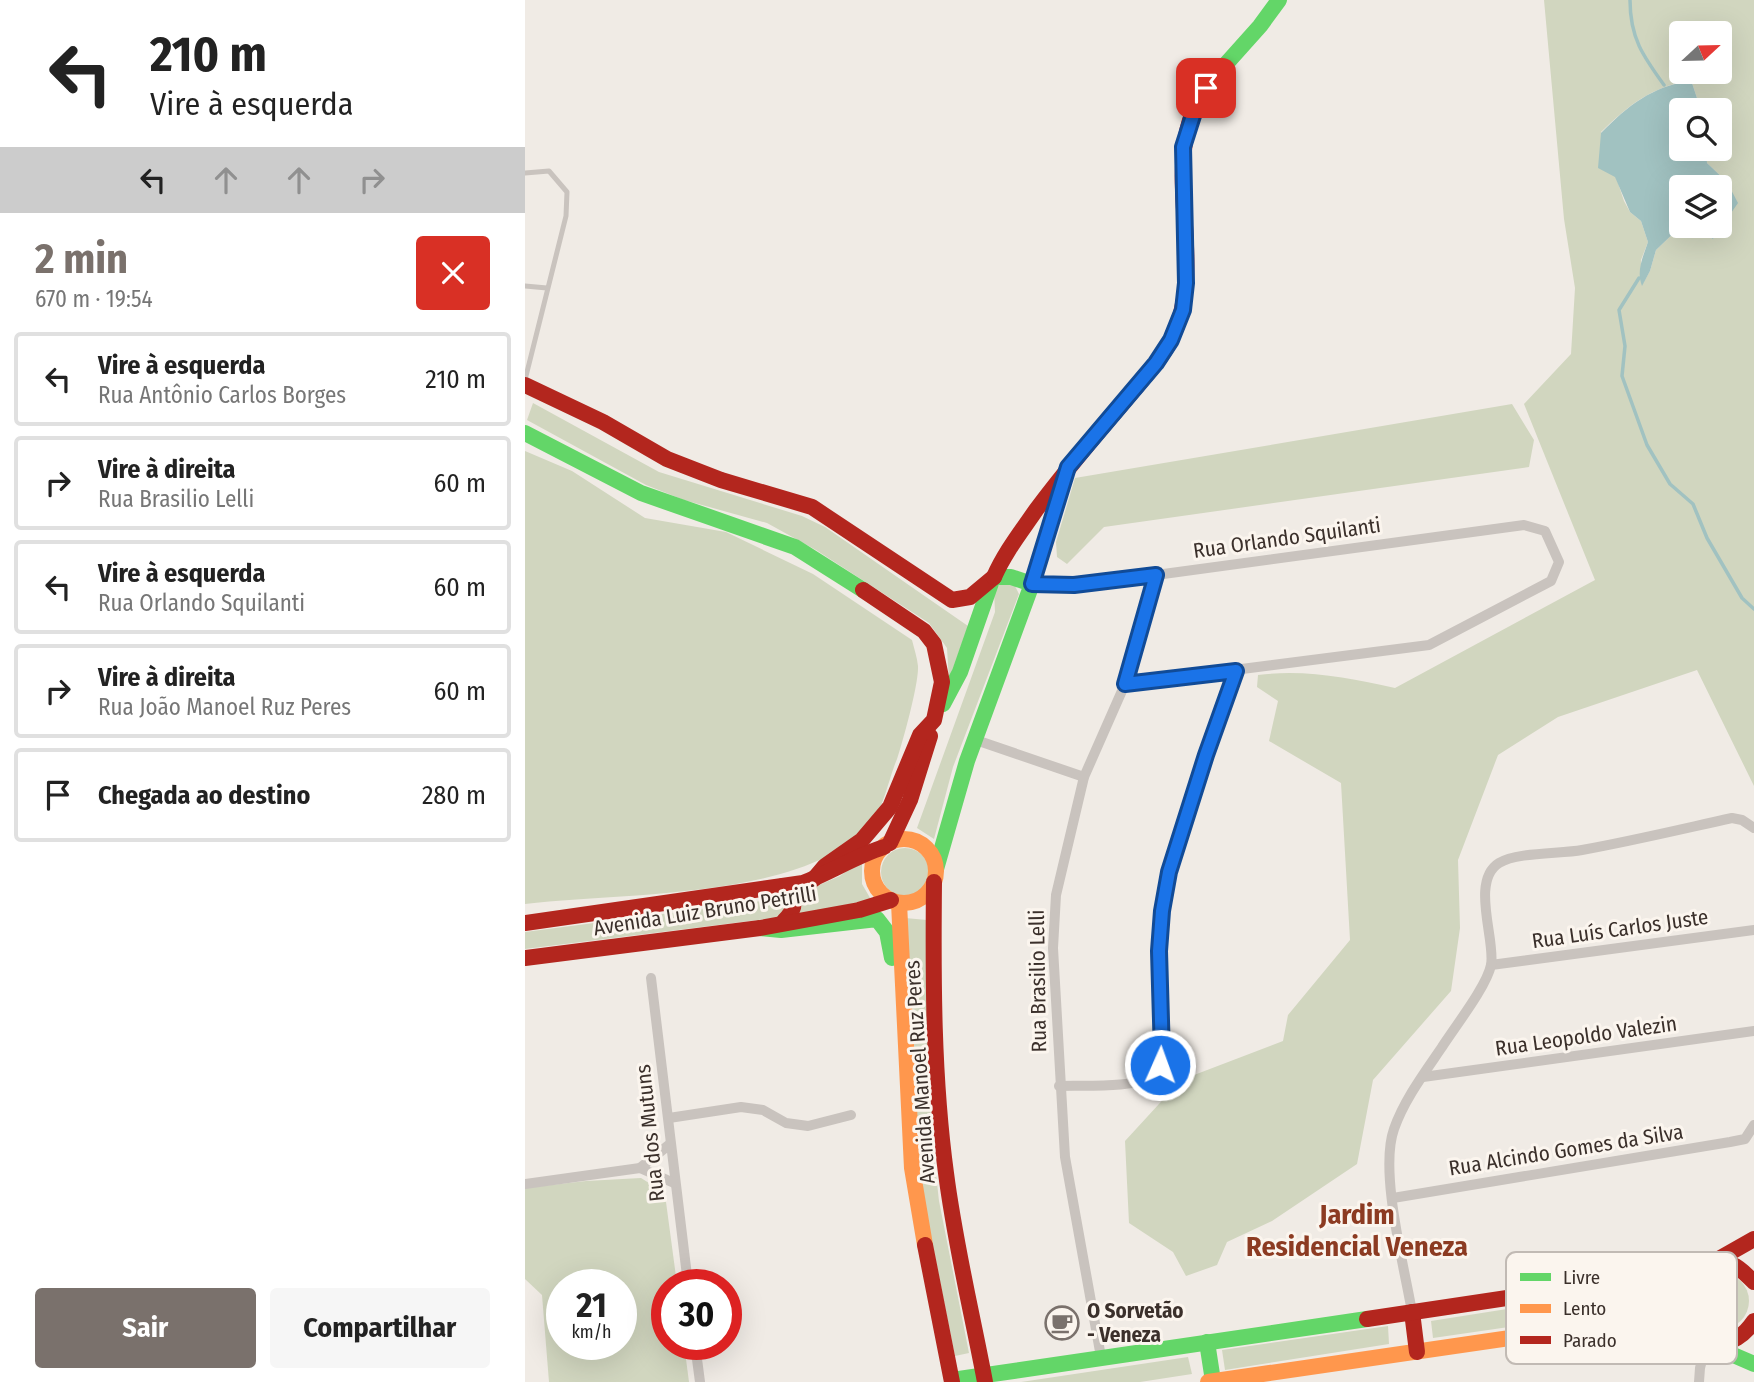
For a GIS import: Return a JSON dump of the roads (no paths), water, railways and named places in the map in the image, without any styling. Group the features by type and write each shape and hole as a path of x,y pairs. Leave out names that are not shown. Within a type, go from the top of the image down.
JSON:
{"main road":[{"path":"814,879 825,866 862,840 890,807 920,735 934,720 960,672 1003,556 1068,467 1156,363 1171,340 1183,310 1186,283 1183,169 1187,127 1198,100 1215,75 1269,18 1279,0"},
{"path":"525,386 603,422 667,459 721,480 812,507 951,600 963,602 972,598 993,577 1011,577 1032,584"},
{"path":"525,433 641,494 795,547 924,631 938,656 942,682 920,771 887,845 875,860 873,876 879,890 895,901 920,899 935,875 931,855 920,844 905,839 887,845"},
{"name":"Avenida Manoel Ruz Peres","path":"984,1379 958,1250 942,1142 933,973 935,875 947,822 973,739 1032,584 1068,467"},
{"name":"Avenida Luiz Bruno Petrilli","path":"525,923 783,886 832,872 860,855 887,845"},
{"path":"783,886 791,892 796,903 794,912 783,921"},
{"name":"Avenida Manoel Ruz Peres","path":"895,901 907,1047 912,1168 949,1381"},
{"name":"Avenida Luiz Bruno Petrilli","path":"525,958 760,928 783,921 874,907 895,901"},
{"path":"760,928 781,930 877,919 890,938 899,1027 907,1047"},
{"path":"1731,1252 1754,1239"},
{"path":"1737,1266 1754,1282"},
{"path":"949,1381 984,1379 1101,1357 1506,1297"},
{"path":"1412,1312 1417,1352"},
{"path":"1737,1338 1754,1321"},
{"path":"1206,1342 1211,1382 1506,1339"},
{"path":"1737,1358 1754,1364"}],"street":[{"name":"Rua Orlando Squilanti","path":"1032,584 1074,585 1524,525 1545,531 1559,562 1551,581 1429,645 1236,671"},
{"name":"Rua Brasilio Lelli","path":"1101,1357 1065,1157 1053,948 1056,895 1084,777 1125,684 1156,575"},
{"path":"1059,1086 1131,1083 1155,1075 1162,1055 1159,951 1169,872 1236,671 1125,684"},
{"path":"973,739 1084,777"},
{"path":"1412,1312 1393,1198 1389,1146 1403,1108 1463,1017 1491,965 1486,912 1488,880 1492,871 1499,863 1508,860 1581,850 1732,818 1750,825"},
{"name":"Rua Luís Carlos Juste","path":"1491,965 1754,930"},
{"name":"Rua dos Mutuns","path":"651,978 686,1269"},
{"name":"Rua Leopoldo Valezin","path":"1423,1077 1754,1031"},
{"path":"669,1118 741,1107 763,1110 786,1123 808,1126 851,1115"},
{"name":"Rua Alcindo Gomes da Silva","path":"1393,1198 1745,1139 1754,1125"},
{"path":"525,1184 640,1168 670,1144"},
{"path":"640,1168 674,1184"},
{"path":"697,1360 700,1382"},
{"path":"1699,1382 1701,1364"}],"lane":[{"path":"525,173 549,171 567,192 566,216 525,380"},
{"path":"525,286 547,288"}],"water":[{"path":"1674,84 1692,84 1697,98 1669,98 1669,161 1707,161 1720,175 1669,175 1669,238 1656,250 1642,286 1640,269 1648,242 1641,221 1630,212 1615,177 1598,168 1601,133 1641,99"},
{"path":"1732,192 1738,203 1732,212"}],"waterway":[{"path":"1630,0 1635,36 1664,85"},
{"path":"1639,278 1619,310 1625,346 1622,376 1647,445 1670,484 1693,504 1707,538 1742,598 1754,609"}],"place":[{"name":"O Sorvetão - Veneza","path":"1062,1323"}],"district":[{"name":"Jardim Residencial Veneza","path":"1357,1230"}]}
